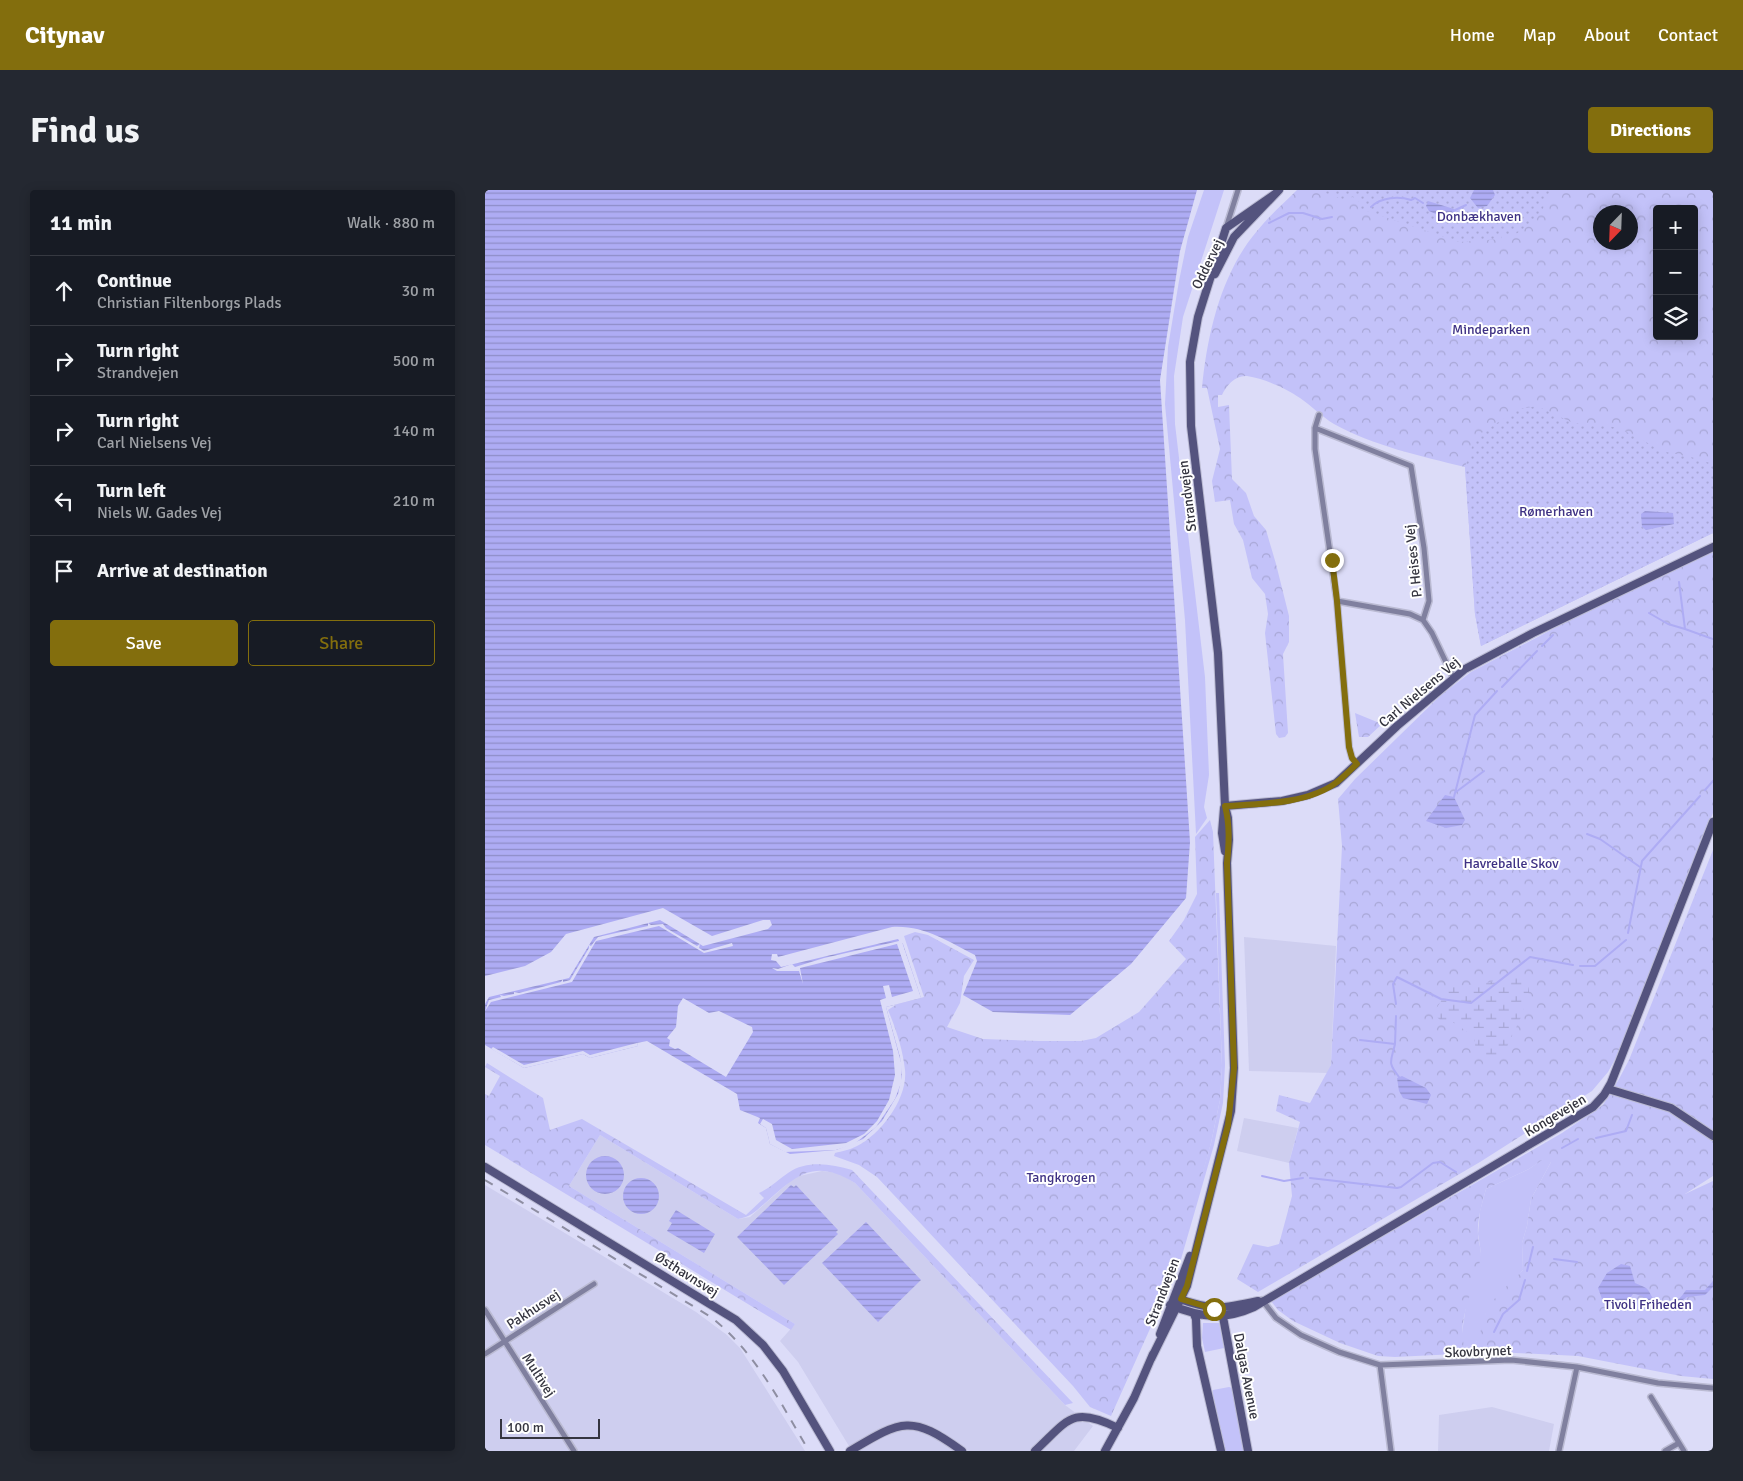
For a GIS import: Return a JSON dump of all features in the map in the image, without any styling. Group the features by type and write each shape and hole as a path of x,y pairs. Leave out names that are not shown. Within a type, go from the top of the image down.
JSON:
{"street":[{"name":"Strandvejen","path":"1105,1451 1151,1359 1174,1306 1199,1235 1226,1132 1234,1074 1227,863 1229,840 1228,818 1225,806 1218,654 1189,405 1190,362 1203,301 1238,190"},
{"name":"Oddervej","path":"1226,228 1277,192"},
{"name":"Oddervej","path":"1203,301 1229,244 1245,223 1277,192"},
{"path":"1319,415 1315,428 1315,449 1337,601 1349,747 1352,758 1357,764"},
{"name":"P. Heises Vej","path":"1315,428 1411,466 1424,548 1429,600 1423,620"},
{"name":"Carl Nielsens Vej","path":"1225,806 1282,802 1308,795 1336,784 1453,676 1533,633 1713,547"},
{"path":"1337,601 1409,614 1423,620 1432,633 1453,676"},
{"name":"Kongevejen","path":"1223,1317 1241,1312 1589,1111 1608,1089 1713,822"},
{"path":"1608,1089 1671,1108 1713,1136"},
{"name":"Østhavnsvej","path":"485,1167 736,1320 763,1345 783,1371 830,1451"},
{"name":"Pakhusvej","path":"485,1354 593,1284"},
{"path":"1177,1298 1214,1309 1262,1300"},
{"name":"Skovbrynet","path":"1262,1300 1276,1318 1301,1335 1339,1352 1380,1366 1511,1360 1577,1367 1658,1382 1713,1388"},
{"path":"1174,1306 1194,1314 1223,1317"},
{"name":"Dalgas Avenue","path":"1214,1309 1223,1317 1248,1451"},
{"name":"Multivej","path":"485,1310 574,1451"},
{"path":"1194,1314 1196,1319 1197,1346 1221,1451"},
{"path":"1380,1366 1391,1451"},
{"path":"1559,1451 1577,1367"},
{"path":"1651,1396 1684,1451"},
{"path":"1035,1451 1064,1423 1077,1416 1093,1416 1118,1428"},
{"path":"850,1451 897,1427 909,1425 920,1426 935,1432 962,1451"},
{"path":"1665,1451 1679,1443"}],"shaded area":[{"path":"485,190 1197,190 1180,251 1160,380 1190,842 1186,898 1131,964 1070,1015 993,1012 963,995 977,961 975,955 925,931 892,927 778,957 777,954 772,954 771,960 776,961 781,967 898,939 903,944 921,998 886,1007 900,1057 902,1075 898,1094 882,1121 863,1139 836,1150 790,1154 770,1144 766,1128 758,1123 760,1118 740,1110 737,1094 647,1041 637,1043 638,1046 590,1058 583,1054 524,1068 485,1045 485,1004 489,997 569,978 594,937 660,920 703,946 768,929 772,925 770,920 763,920 712,936 663,908 566,934 551,952 525,966 485,976","holes":["683,998 709,1013 719,1011 752,1027 753,1032 726,1077 678,1048 675,1049 669,1046 670,1040 667,1038 676,1027 678,1006"]},
{"path":"1474,190 1493,190 1495,195 1487,206 1478,208 1470,198"},
{"path":"1428,201 1454,209 1454,216 1447,219 1429,211 1426,206"},
{"path":"1645,511 1673,513 1674,524 1646,530 1642,527 1641,514"},
{"path":"1445,795 1454,797 1465,820 1462,825 1446,828 1426,821"},
{"path":"1244,937 1336,946 1331,1065 1328,1073 1249,1071"},
{"path":"1402,1076 1426,1088 1431,1095 1427,1104 1403,1098 1399,1091 1397,1078"},
{"path":"1244,1118 1298,1128 1289,1163 1237,1151"},
{"path":"600,1135 738,1219 750,1217 795,1177 822,1171 839,1173 855,1183 1065,1405 1093,1426 1074,1451 852,1451 798,1362 780,1341 795,1324 569,1186"},
{"path":"605,1156 618,1162 624,1175 618,1188 605,1194 592,1188 586,1175 592,1162"},
{"path":"641,1178 648,1179 654,1183 658,1189 658,1203 654,1209 648,1213 641,1214 634,1213 628,1209 624,1203 623,1196 624,1189 628,1183 634,1179"},
{"path":"485,1185 696,1312 727,1335 740,1348 805,1451 485,1451"},
{"path":"791,1185 794,1187 796,1185 838,1230 836,1232 838,1234 784,1285 737,1237"},
{"path":"676,1210 715,1234 704,1253 667,1231 672,1223 669,1221"},
{"path":"866,1222 921,1280 878,1322 822,1263"},
{"path":"1621,1264 1630,1266 1635,1283 1646,1288 1653,1298 1662,1304 1676,1301 1686,1290 1705,1290 1713,1281 1713,1287 1705,1295 1687,1297 1671,1308 1665,1308 1633,1294 1626,1304 1613,1307 1602,1299 1598,1288 1607,1273"},
{"path":"1492,1407 1554,1424 1549,1451 1438,1451 1439,1415"}],"green space":[{"path":"1204,190 1224,190 1183,317 1174,376 1175,424 1205,677 1209,775 1204,807 1207,818 1196,834 1185,620 1165,404 1168,347 1179,281 1188,237"},
{"name":"Mindeparken","path":"1297,190 1713,190 1713,533 1481,646 1475,614 1465,467 1398,450 1349,432 1325,418 1300,398 1282,387 1254,377 1239,377 1226,388 1222,395 1218,395 1218,407 1229,405 1232,479 1246,493 1254,516 1266,530 1289,616 1289,642 1283,654 1288,733 1285,737 1279,738 1276,734 1265,633 1268,614 1265,594 1252,578 1243,540 1234,524 1230,500 1215,502 1212,481 1220,449 1207,388 1202,388 1212,326 1225,285 1245,248 1272,215"},
{"name":"Donbækhaven","path":"1317,190 1550,190 1542,211 1536,219 1516,234 1516,232 1502,236 1501,239 1459,242 1361,209 1359,202 1353,197 1342,199"},
{"name":"Rømerhaven","path":"1537,406 1573,423 1614,427 1636,436 1661,451 1713,464 1713,533 1481,646 1475,614 1465,467 1475,437 1519,409"},
{"name":"Havreballe Skov","path":"1713,552 1713,813 1618,1054 1608,1072 1592,1091 1480,1162 1258,1292 1237,1279 1253,1244 1268,1247 1279,1244 1292,1196 1289,1163 1300,1122 1276,1111 1279,1095 1310,1103 1331,1065 1342,846 1338,799 1355,779 1441,695 1471,672 1570,620"},
{"path":"1355,713 1382,724 1368,737 1359,737"},
{"name":"Tangkrogen","path":"1210,820 1213,832 1222,1066 1220,1100 1211,1143 1181,1253 1170,1284 1111,1416 1090,1407 1073,1386 877,1177 859,1165 834,1156 835,1153 857,1146 875,1133 891,1114 902,1092 905,1081 904,1062 899,1040 888,1010 897,1004 924,997 904,936 915,932 928,935 974,960 964,976 960,1003 947,1027 983,1039 1081,1041 1096,1038 1139,1012 1186,959 1169,941 1184,920 1197,894 1195,837"},
{"name":"Tivoli Friheden","path":"1713,850 1713,1176 1685,1194 1713,1181 1713,1379 1681,1376 1578,1356 1497,1352 1395,1357 1378,1356 1340,1343 1293,1321 1278,1310 1271,1301 1562,1133 1603,1105 1629,1060","holes":["1551,1154 1551,1162 1531,1199 1522,1243 1523,1270 1489,1306 1484,1316 1479,1337 1474,1345 1465,1347 1462,1337 1463,1326 1481,1254 1478,1224 1486,1189 1529,1169"]},
{"path":"1216,893 1219,893 1225,1065 1223,1103 1214,1145 1177,1273 1174,1272 1211,1143 1220,1100 1222,1066"},
{"path":"1497,976 1520,976 1528,984 1529,992 1521,1017 1503,1055 1494,1061 1476,1052 1474,1036 1454,1023 1441,1021 1433,1013 1451,987 1492,982"},
{"path":"487,1063 543,1098 550,1130 582,1119 746,1215 764,1198 759,1193 795,1169 819,1164 852,1170 1073,1403 1065,1405 855,1183 828,1171 806,1173 786,1185 752,1214 738,1219 600,1135 569,1186 795,1324 791,1330 485,1145 485,1094 489,1096 500,1076 485,1067"},
{"path":"1551,1153 1551,1162 1531,1199 1522,1243 1523,1270 1486,1313 1480,1337 1474,1345 1465,1347 1461,1340 1466,1305 1481,1253 1478,1234 1480,1211 1486,1189 1529,1169"},
{"path":"1203,1323 1219,1323 1224,1348 1205,1352 1202,1338"},
{"path":"1233,1388 1244,1451 1224,1451 1212,1396 1213,1390"}],"pier":[{"path":"648,923 651,925 663,924 666,928 697,946 700,944 699,948 704,951 732,943 733,946 704,953 659,926 596,941 572,982 491,1002 485,1011 489,1000 501,997 500,995 514,994 514,992 519,993 561,982 563,979 563,982 570,980 589,945 591,946 598,937 648,926"},
{"path":"898,936 901,939 921,998 886,1007 902,1066 901,1083 895,1099 876,1127 854,1144 836,1150 785,1152 770,1144 766,1128 760,1124 763,1119 772,1124 776,1140 792,1149 846,1143 864,1134 877,1121 889,1100 895,1075 893,1051 880,1000 886,998 883,986 889,985 892,997 913,991 897,944 800,968 803,984 799,971 777,971 772,968 778,969 792,964 795,967 824,958 899,941"},
{"path":"637,1043 638,1046 590,1058 583,1054 524,1068 491,1049 493,1047 524,1065 583,1051 590,1055"}],"waterway":[{"path":"1371,207 1385,199 1396,198 1411,200 1415,198 1423,203"},
{"path":"1453,211 1466,205"},
{"path":"1269,223 1289,213 1303,213 1322,219 1332,217"},
{"path":"1679,582 1685,629 1713,639"},
{"path":"1649,613 1668,624 1685,629"},
{"path":"1542,646 1553,635"},
{"path":"1502,687 1537,651"},
{"path":"1454,797 1475,715 1497,691"},
{"path":"1456,792 1484,771"},
{"path":"1705,790 1713,781"},
{"path":"1628,933 1642,861 1700,796"},
{"path":"1587,834 1600,839 1640,867"},
{"path":"1580,966 1595,966 1626,940"},
{"path":"1396,1004 1393,984 1397,977 1441,999 1471,1003 1530,957 1573,965"},
{"path":"1360,1040 1395,1044 1396,1016"},
{"path":"1395,1044 1391,1065 1399,1077"},
{"path":"1596,1138 1626,1131 1632,1115"},
{"path":"1562,1148 1578,1139"},
{"path":"1310,1178 1397,1188 1433,1163 1440,1162 1456,1172"},
{"path":"1262,1176 1284,1181 1303,1178"},
{"path":"1527,1271 1533,1247"},
{"path":"1554,1259 1577,1262"},
{"path":"1494,1332 1503,1314 1519,1300 1525,1280"}],"railway":[{"path":"485,1180 711,1317 727,1331 754,1362 809,1451"}],"route":[{"path":"1214,1309 1181,1299 1187,1286 1225,1140 1233,1091 1234,1068 1227,863 1229,840 1228,818 1225,806 1282,802 1308,795 1336,784 1357,764 1352,758 1349,747 1332,560"}]}
